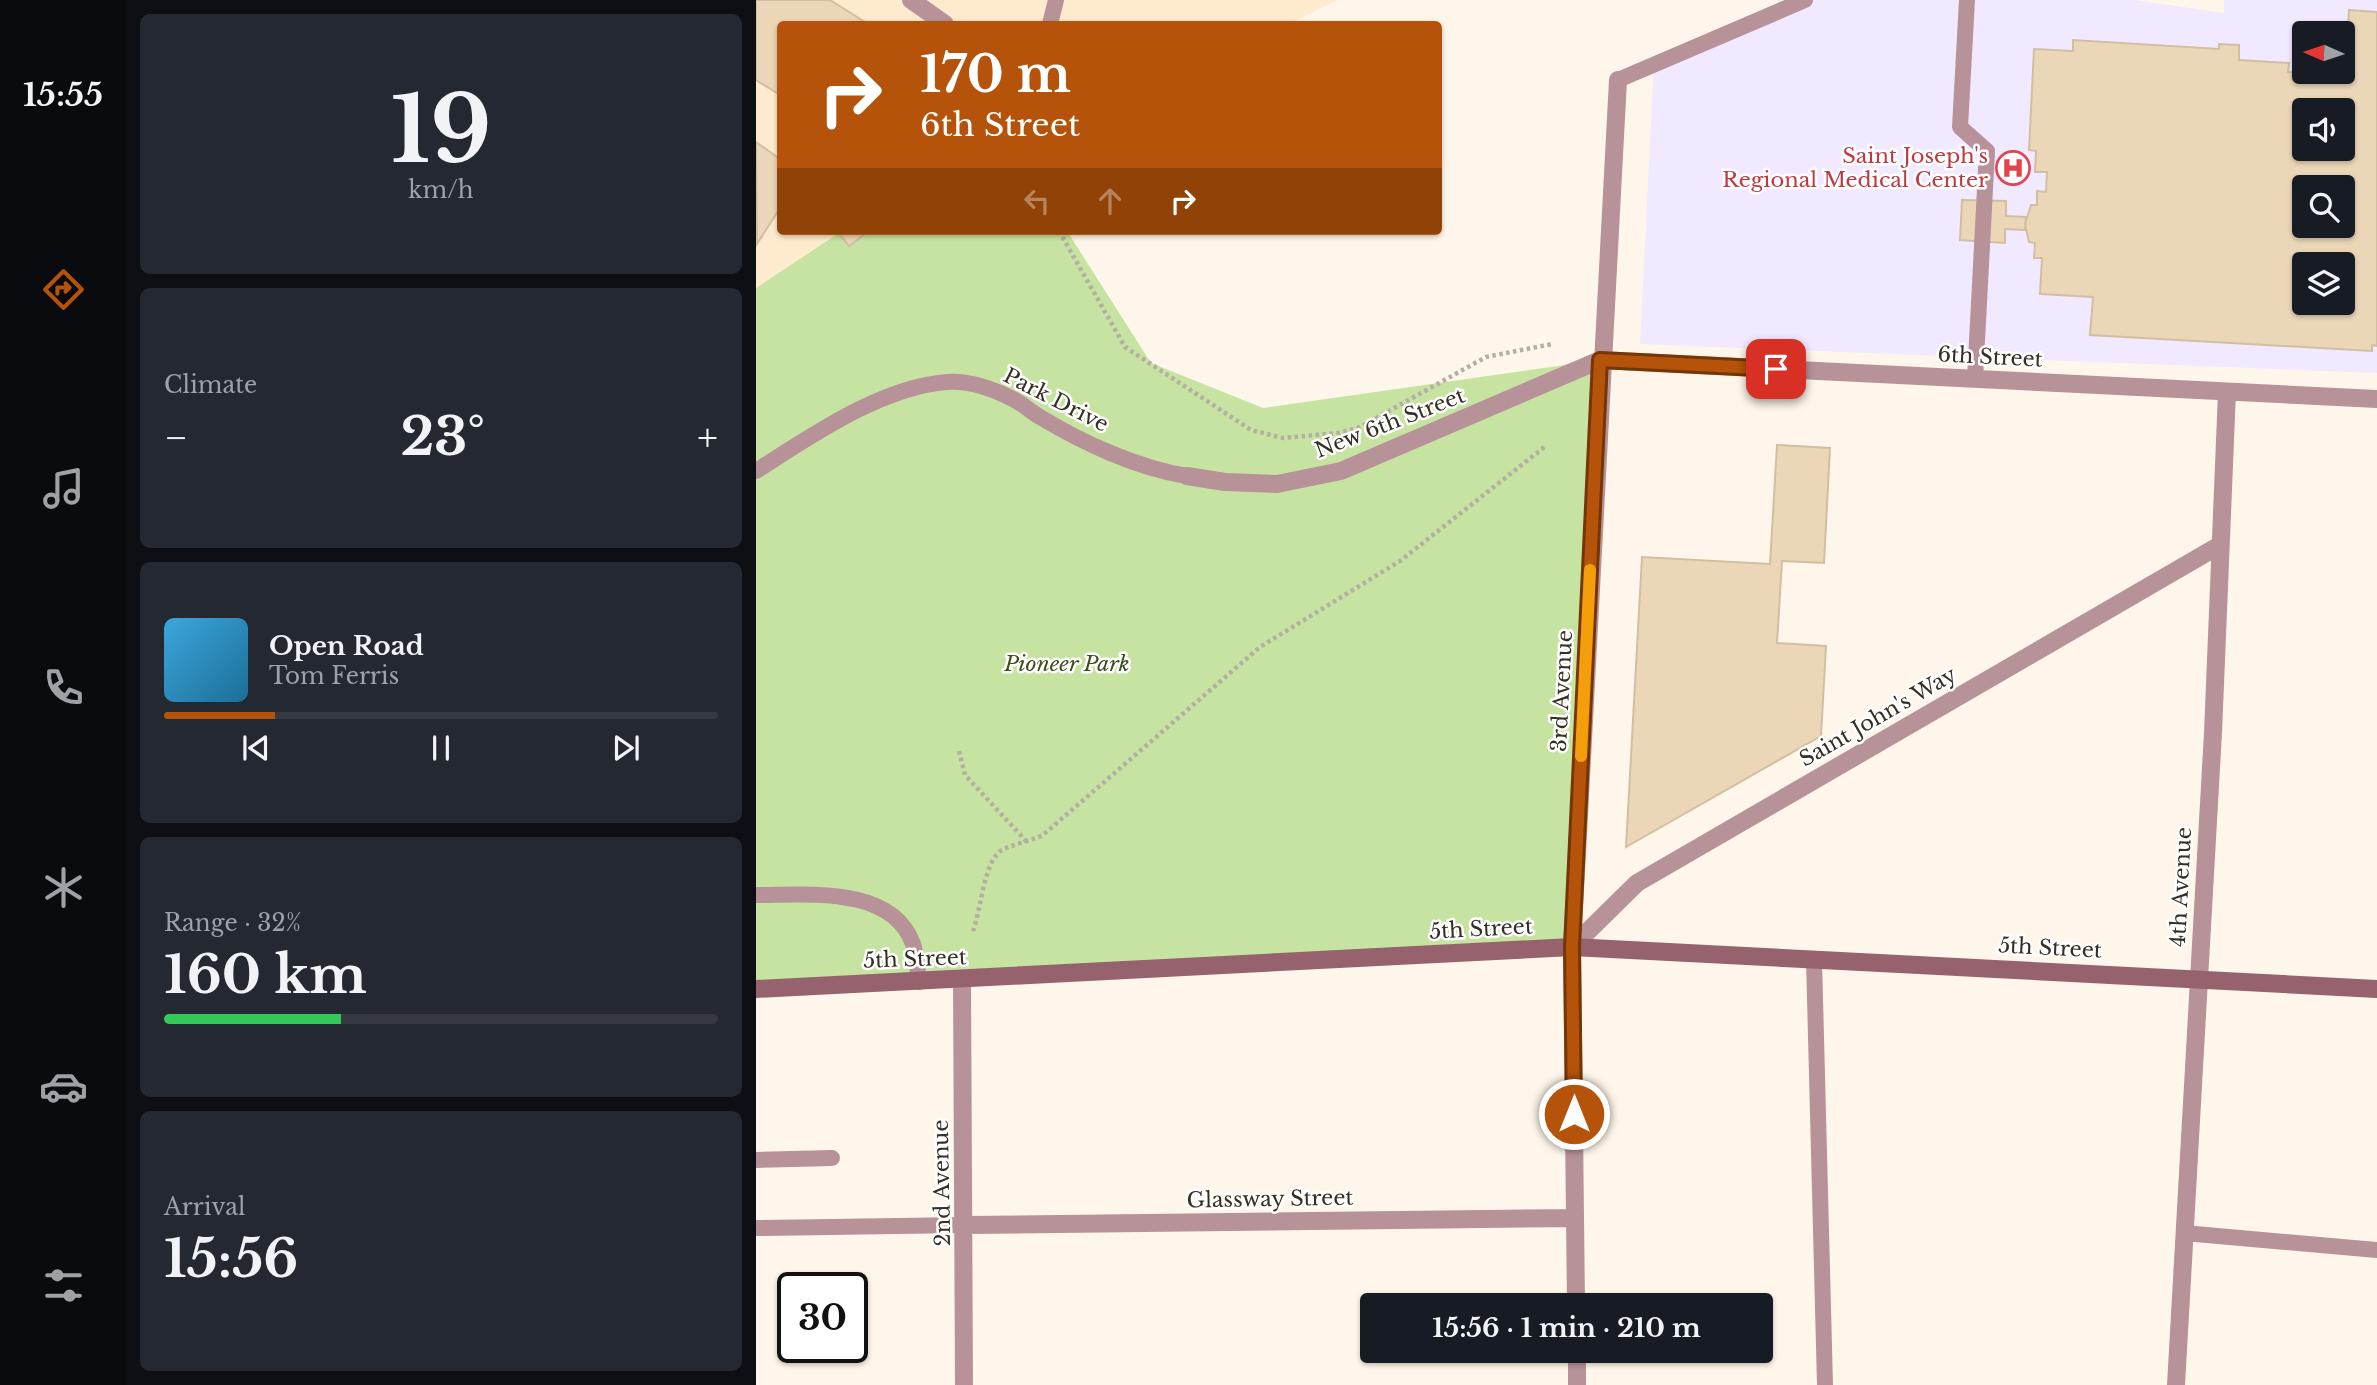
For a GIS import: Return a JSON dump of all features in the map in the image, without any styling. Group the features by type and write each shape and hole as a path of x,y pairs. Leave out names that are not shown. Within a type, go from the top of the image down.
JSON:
{"street":[{"path":"911,0 941,21"},
{"name":"3rd Avenue","path":"1576,1293 1572,947 1600,360 1618,80"},
{"name":"6th Street","path":"1600,360 2377,399"},
{"name":"New 6th Street","path":"1187,476 1226,482 1277,484 1341,471 1600,360"},
{"name":"4th Avenue","path":"2176,1385 2227,392"},
{"name":"Saint John's Way","path":"1572,947 1637,883 2220,545"},
{"name":"5th Street","path":"756,989 1572,947 2377,989"},
{"name":"2nd Avenue","path":"962,980 964,1385"},
{"name":"Glassway Street","path":"965,1225 1575,1218"},
{"path":"1577,1363 1577,1385"}],"lane":[{"path":"1051,21 1056,0"},
{"path":"1618,80 1805,0"},
{"path":"1967,0 1960,127 1987,151 1975,379"},
{"name":"Park Drive","path":"756,471 826,427 876,403 924,386 949,381 979,384 1015,400 1040,417 1095,445 1159,472 1187,476"},
{"path":"756,895 815,895 866,902 894,914 913,943 919,982"},
{"path":"1814,959 1825,1385"},
{"path":"756,1160 832,1158"},
{"path":"756,1228 965,1225"},
{"path":"2184,1233 2377,1250"}],"path":[{"path":"1061,235 1125,346 1251,430 1283,438 1338,433 1360,427 1486,357 1552,344"},
{"path":"973,930 981,908 990,861 1003,849 1043,835 1260,647 1400,561 1547,445"},
{"path":"959,751 965,775 1027,842"}],"shaded area":[{"path":"756,0 1337,0 1295,21 777,21 777,235 836,235 756,288"},
{"name":"Saint Joseph's Regional Medical Center","path":"1805,0 2134,0 2224,13 2224,0 2377,0 2377,373 1640,344 1654,64"}],"green space":[{"name":"Pioneer Park","path":"836,235 1070,235 1151,363 1263,408 1600,360 1572,947 756,989 756,288"}],"building":[{"path":"756,0 830,0 863,21 777,21 777,93 756,80"},
{"path":"2349,10 2377,12 2377,346 2372,345 2372,351 2090,335 2093,297 2040,294 2042,258 2034,258 2035,243 2029,242 2025,224 2031,205 2037,205 2037,191 2046,192 2047,172 2035,172 2036,151 2029,150 2034,49 2073,51 2073,40 2219,49 2219,44 2239,45 2239,60 2289,63 2288,72 2292,72 2292,84 2356,84 2356,21 2348,21"},
{"path":"756,142 777,157 777,213 757,244"},
{"path":"1962,200 2006,201 2006,216 2026,217 2025,230 2005,229 2005,243 1960,240"},
{"path":"840,235 864,235 849,246"},
{"path":"1777,445 1830,448 1824,563 1782,561 1777,643 1826,646 1821,736 1626,847 1642,557 1770,564"}],"slow traffic":[{"path":"1581,756 1590,570"}],"place":[{"name":"Saint Joseph's Regional Medical Center","path":"2013,168"}],"route":[{"path":"1574,1114 1572,947 1600,360 1776,369"}]}
